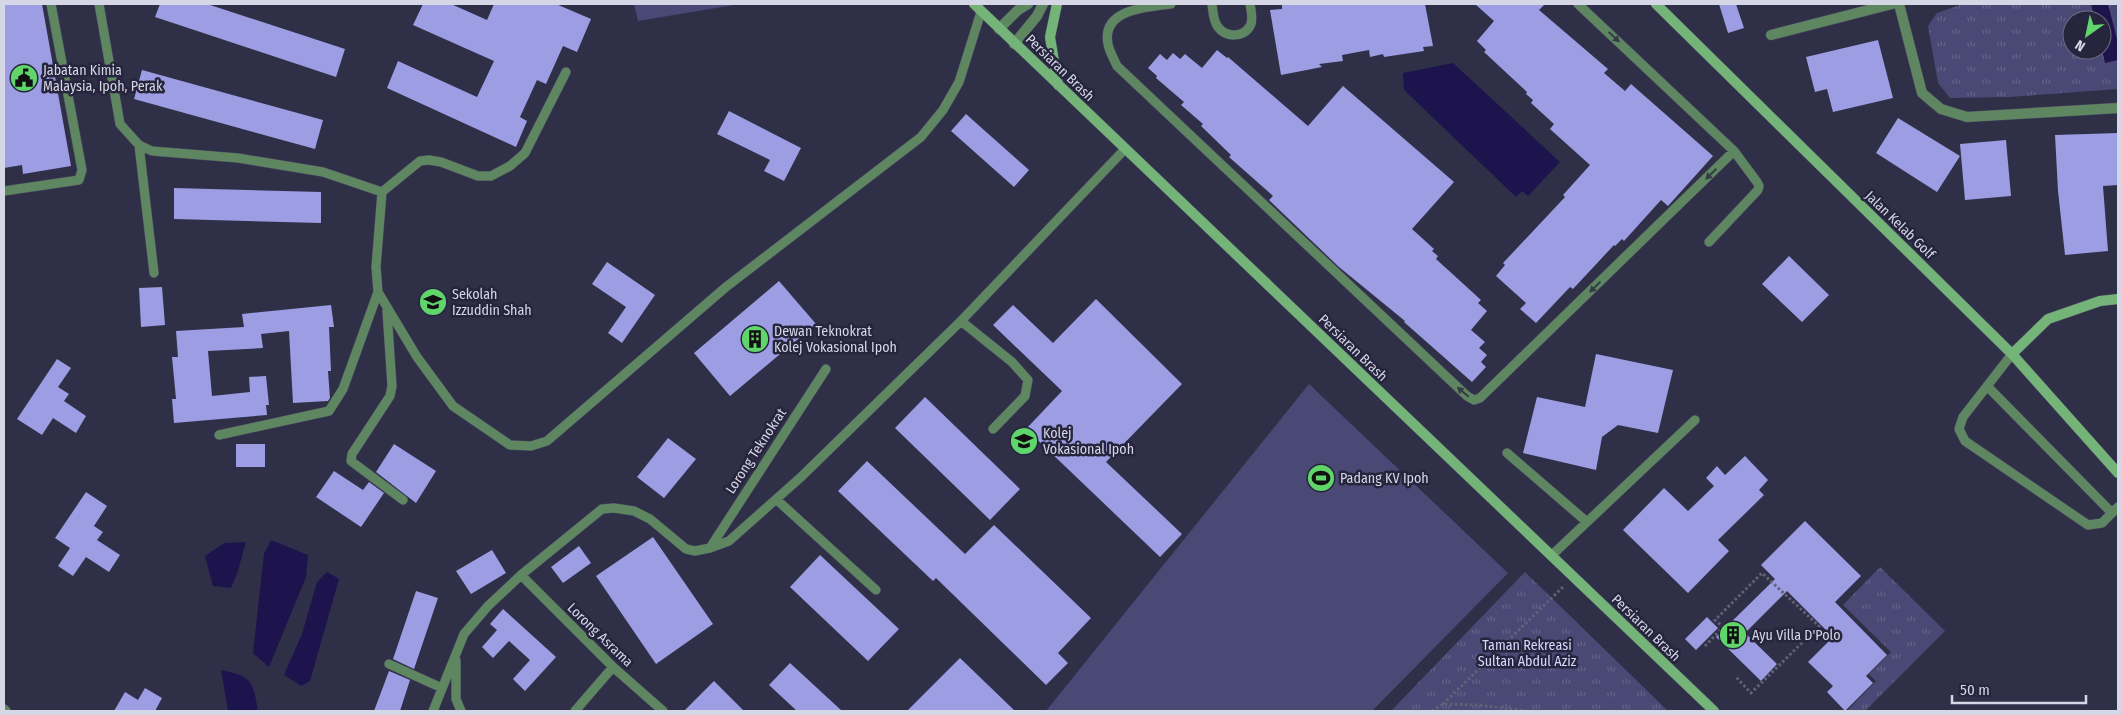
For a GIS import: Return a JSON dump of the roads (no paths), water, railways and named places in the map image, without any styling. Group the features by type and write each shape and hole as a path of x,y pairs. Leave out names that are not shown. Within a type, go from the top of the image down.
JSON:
{"street":[{"name":"Persiaran Brash","path":"974,4 1714,711"},
{"path":"999,29 1018,10 1028,4"},
{"path":"1014,44 1037,16 1043,4"},
{"path":"1057,4 1050,37 1058,85"},
{"name":"Jalan Kelab Golf","path":"1656,4 2012,354 2118,473"},
{"path":"1771,35 1892,4"},
{"path":"1899,4 1922,94 1942,109 1967,117 2118,108"},
{"path":"2012,354 2048,319 2100,301 2118,299"}],"lane":[{"path":"4,191 79,180 82,170 51,4"},
{"path":"99,4 120,124 139,145 158,152 238,158 323,172 382,192"},
{"path":"1171,4 1131,10 1118,17 1109,27 1108,44 1117,66 1467,396 1474,400 1480,398 1734,151"},
{"path":"1212,4 1216,25 1223,33 1232,36 1240,34 1248,28 1252,14 1250,4"},
{"path":"1578,4 1734,151 1759,186 1758,190 1709,242"},
{"path":"378,292 417,357 453,406 510,445 531,446 547,441 726,287 921,137 943,110 959,82 981,12"},
{"path":"219,435 329,411 336,404 378,292 376,267 382,192 420,161 441,162 478,176 491,176 510,166 525,153 566,72"},
{"path":"139,145 154,273"},
{"path":"433,711 464,634 488,606 521,575 602,509 614,508 634,512 650,519 686,549 695,551 729,541 777,500 962,321 1125,149"},
{"path":"387,308 392,386 390,396 352,454 351,461 403,500"},
{"path":"962,321 1012,362 1028,380 1025,396 993,429"},
{"path":"1986,386 2115,510 2102,523 2088,525 1965,440 1959,429 1963,417 1986,386 2012,354"},
{"name":"Lorong Teknokrat","path":"710,548 826,369"},
{"path":"1551,556 1695,420"},
{"path":"1507,453 1587,522"},
{"path":"777,500 876,590"},
{"name":"Lorong Asrama","path":"521,575 613,668 663,711"},
{"path":"456,655 456,699 460,711"},
{"path":"389,664 442,688"},
{"path":"575,711 613,668"}],"place":[{"name":"Jabatan Kimia Malaysia, Ipoh, Perak","path":"24,78"},
{"name":"Sekolah Izzuddin Shah","path":"433,302"},
{"name":"Dewan Teknokrat Kolej Vokasional Ipoh","path":"755,339"},
{"name":"Kolej Vokasional Ipoh","path":"1024,441"},
{"name":"Padang KV Ipoh","path":"1321,478"},
{"name":"Ayu Villa D'Polo","path":"1733,635"}],"park label":[{"name":"Taman Rekreasi Sultan Abdul Aziz","path":"1527,654"}]}
